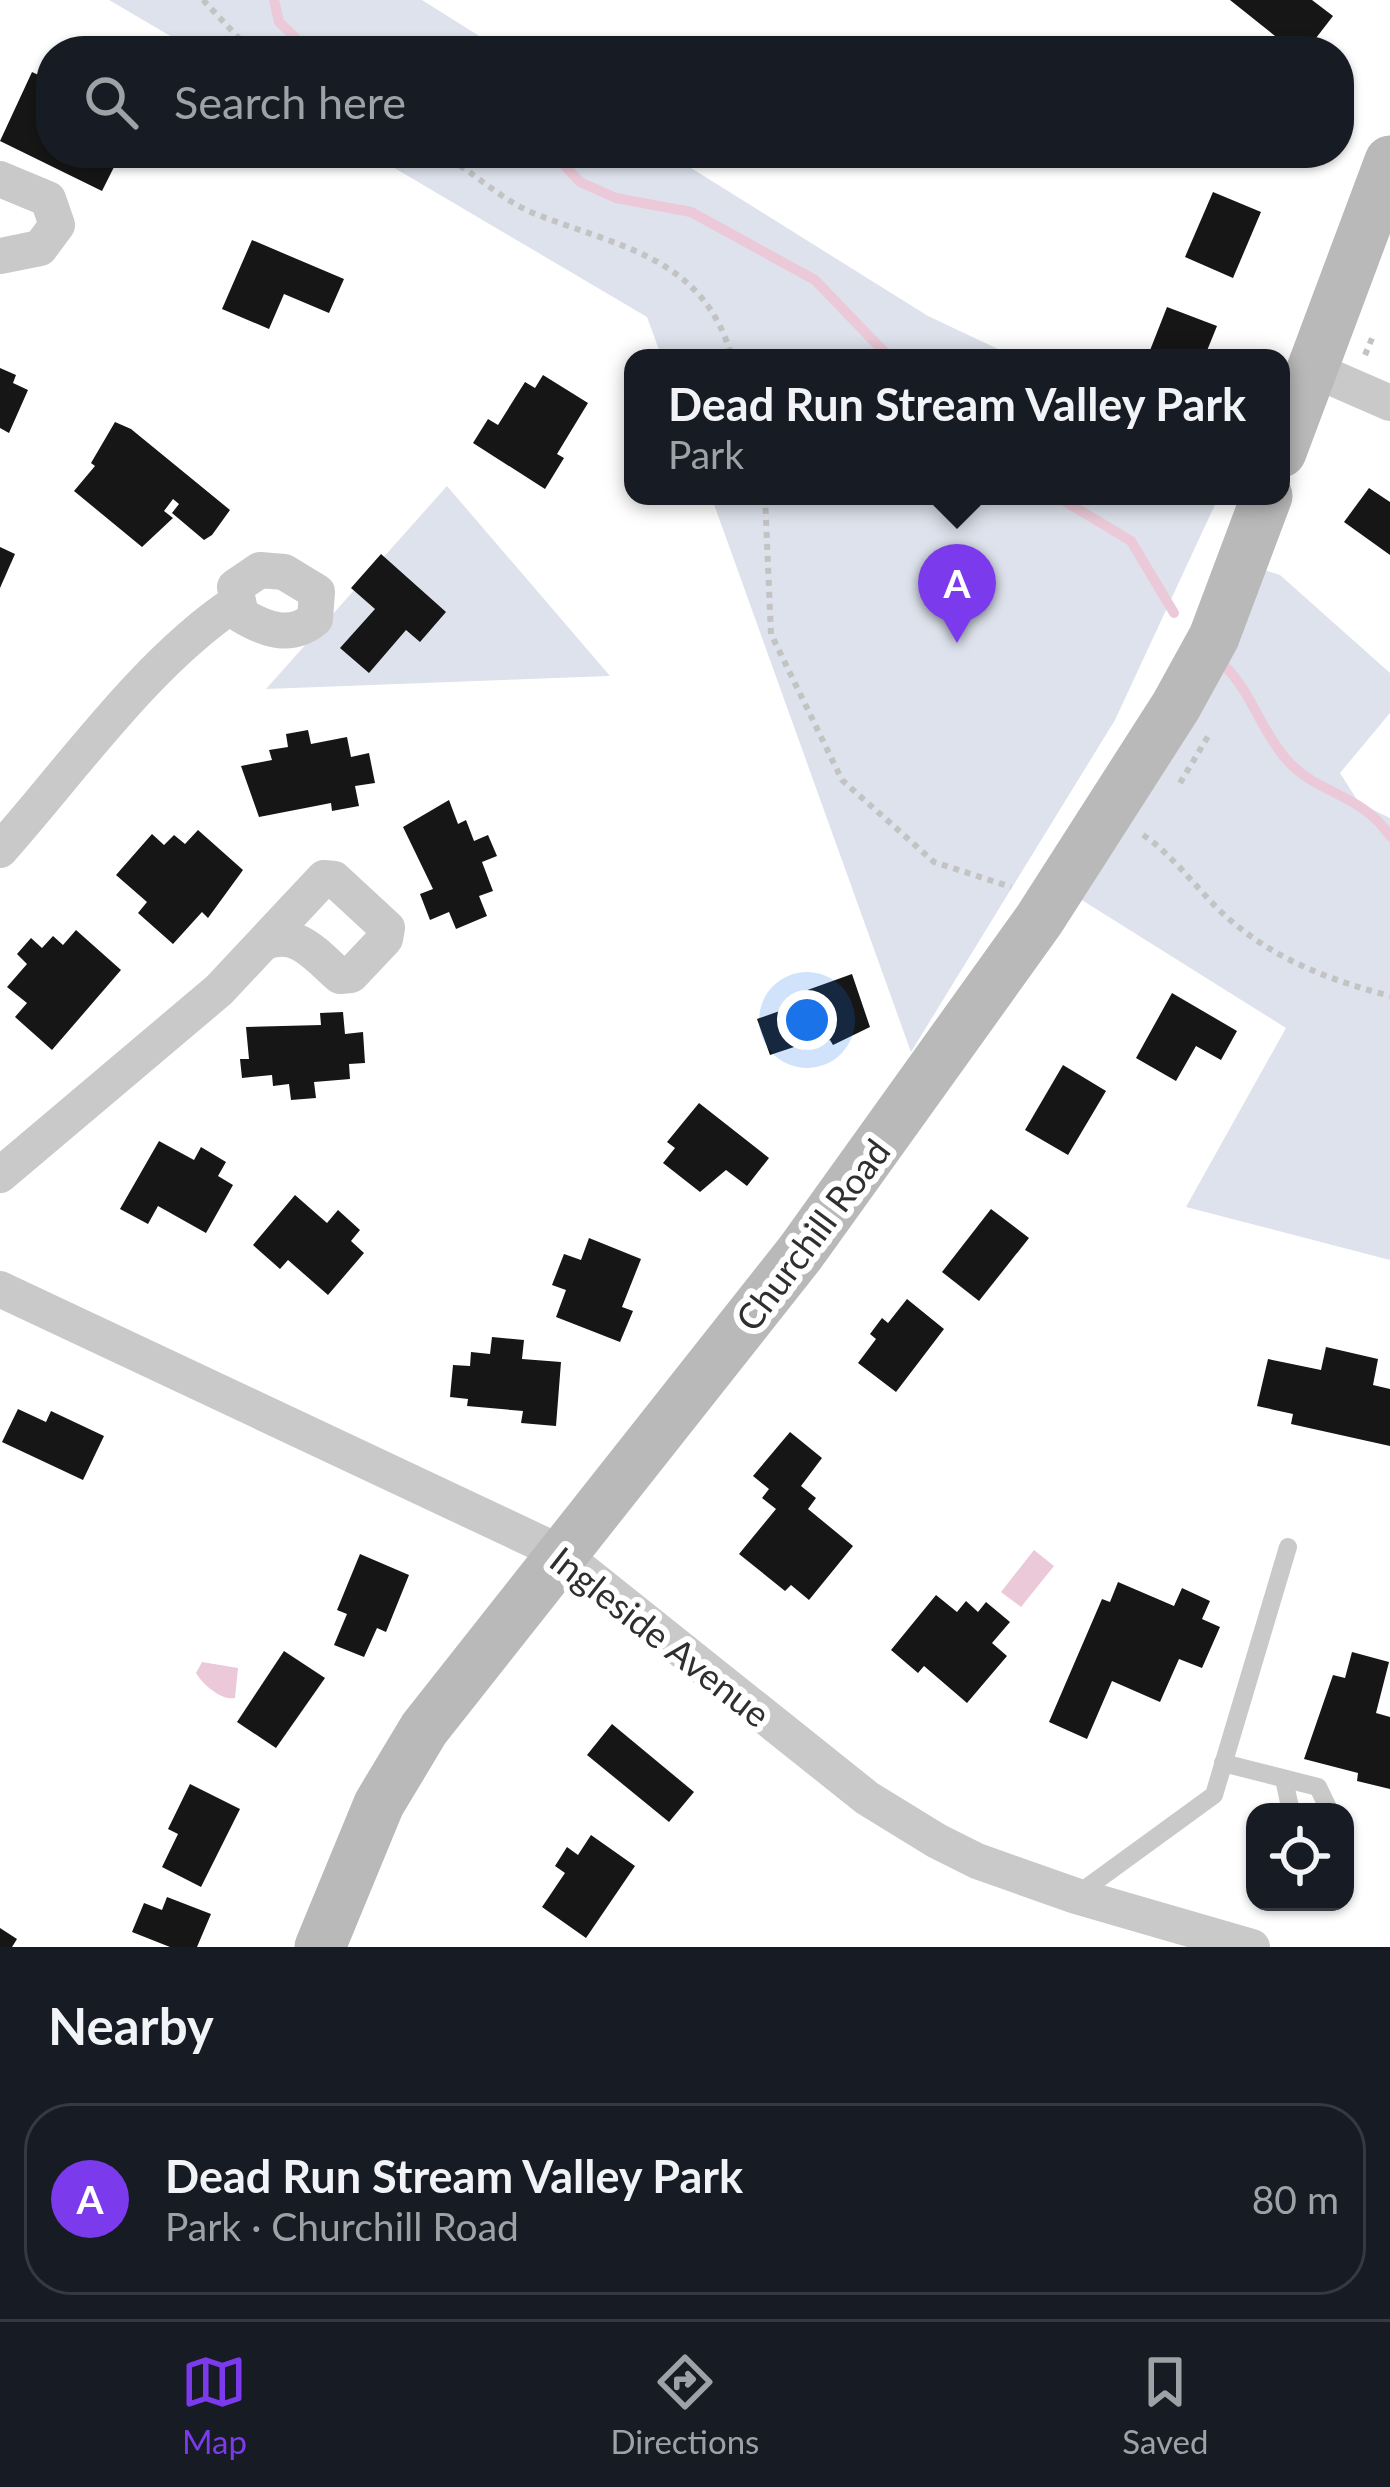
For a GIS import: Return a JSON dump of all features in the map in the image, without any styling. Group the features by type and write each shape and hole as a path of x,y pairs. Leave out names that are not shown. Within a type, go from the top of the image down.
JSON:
{"street":[{"path":"1290,428 1390,161"},
{"path":"0,178 48,199 57,225 40,248 0,256"},
{"path":"1312,369 1390,403"},
{"name":"Churchill Road","path":"320,1947 380,1804 424,1729 801,1252 912,1105 1039,920 1204,654 1263,505"},
{"path":"0,850 136,694 208,621 234,604"},
{"path":"0,1174 186,1020 265,942"},
{"name":"Ingleside Avenue","path":"0,1289 560,1552 867,1798 977,1862 1252,1947"}],"lane":[{"path":"1076,1896 1214,1795 1288,1547"},
{"path":"1223,1763 1318,1786 1328,1803"},
{"path":"1284,1779 1289,1803"}],"path":[{"path":"203,0 237,36"},
{"path":"462,168 531,212 632,248 670,269 713,307 729,349"},
{"path":"765,505 771,634 842,780 934,862 998,879 1030,901 1039,920"},
{"path":"1131,852 1144,834 1230,920 1276,953 1318,977 1390,996"}],"shaded area":[{"path":"109,0 422,0 479,36 170,36"},
{"path":"394,168 691,168 928,316 998,349 659,349 647,317"},
{"path":"447,486 610,676 266,689"},
{"path":"714,505 1215,505 1115,720 911,1052"},
{"path":"1261,569 1280,575 1390,673 1390,713 1340,773 1359,803 1390,818 1390,1260 1186,1207 1286,1028 1069,892"},
{"path":"1034,1550 1054,1566 1021,1607 1001,1592"},
{"path":"202,1662 238,1668 235,1698 219,1695 203,1682 196,1673"}],"building":[{"path":"1230,0 1312,0 1333,16 1318,36 1275,36"},
{"path":"32,72 36,74 36,159 0,141"},
{"path":"55,168 114,168 102,191"},
{"path":"1213,192 1261,212 1233,278 1185,257"},
{"path":"252,240 344,279 329,313 284,294 269,329 222,309"},
{"path":"1167,307 1217,326 1208,349 1151,349"},
{"path":"0,368 16,375 13,383 28,390 9,433 0,428"},
{"path":"543,375 588,403 557,454 564,458 545,489 473,443 488,419 498,425 525,382 535,388"},
{"path":"115,422 131,429 230,510 212,535 204,540 172,513 179,504 173,499 164,511 173,518 142,547 74,491 95,466 91,463"},
{"path":"1369,488 1390,502 1390,555 1344,522"},
{"path":"0,547 15,554 0,588"},
{"path":"381,554 446,612 420,642 406,630 369,673 340,648 375,609 351,588"},
{"path":"308,730 311,744 347,737 351,757 369,753 375,783 355,786 359,806 332,811 331,803 259,817 241,766 272,760 269,750 288,747 286,734"},
{"path":"449,800 458,824 466,820 474,841 488,835 497,856 482,862 493,891 479,896 487,916 456,929 449,912 430,920 420,894 433,889 403,827"},
{"path":"198,830 243,870 208,918 202,912 173,944 138,913 147,902 116,875 152,834 164,845 174,835 185,844"},
{"path":"76,930 121,970 52,1050 15,1017 27,1003 7,987 27,964 17,954 31,938 42,948 53,936 63,945"},
{"path":"852,974 870,1027 833,1045 830,1040 805,1050 803,1044 770,1055 757,1019 791,1007 788,997"},
{"path":"1172,993 1237,1031 1221,1060 1196,1046 1176,1081 1136,1058"},
{"path":"343,1012 345,1034 363,1032 365,1063 349,1064 350,1079 314,1082 316,1098 291,1100 289,1084 273,1086 272,1075 242,1078 240,1059 249,1059 246,1027 321,1025 320,1013"},
{"path":"1063,1065 1106,1091 1068,1155 1025,1130"},
{"path":"699,1103 769,1158 747,1186 726,1170 700,1192 663,1163 675,1148 667,1142"},
{"path":"159,1141 194,1160 201,1147 226,1162 218,1176 233,1185 206,1233 158,1206 148,1224 120,1209"},
{"path":"295,1195 327,1223 338,1210 360,1230 351,1241 364,1253 328,1295 288,1260 280,1269 253,1245"},
{"path":"991,1209 1029,1238 979,1301 942,1272"},
{"path":"589,1238 641,1259 622,1307 633,1311 620,1342 556,1317 566,1290 552,1285 564,1254 581,1260"},
{"path":"907,1299 944,1329 896,1392 858,1363 876,1339 870,1334 882,1318 888,1323"},
{"path":"492,1337 524,1340 522,1359 561,1362 556,1426 521,1423 523,1411 467,1406 468,1399 450,1397 453,1365 470,1366 471,1352 490,1354"},
{"path":"1326,1347 1378,1359 1373,1385 1390,1389 1390,1446 1291,1424 1293,1414 1257,1406 1268,1359 1321,1370"},
{"path":"18,1409 46,1422 51,1411 104,1436 83,1480 2,1442"},
{"path":"790,1432 822,1458 801,1486 816,1498 808,1509 853,1546 809,1600 791,1585 785,1591 739,1554 776,1509 762,1498 769,1489 753,1476"},
{"path":"360,1554 409,1575 386,1632 377,1628 364,1657 334,1645 347,1614 337,1610"},
{"path":"1118,1582 1174,1606 1182,1588 1210,1601 1202,1619 1220,1627 1202,1668 1179,1659 1160,1702 1112,1681 1087,1739 1049,1722 1102,1599 1110,1602"},
{"path":"936,1595 957,1612 966,1601 978,1612 986,1602 1010,1622 992,1643 1007,1656 967,1703 924,1666 918,1673 891,1650"},
{"path":"284,1651 325,1678 276,1748 237,1722"},
{"path":"1352,1652 1389,1662 1376,1713 1390,1717 1390,1789 1357,1781 1358,1773 1304,1759 1333,1675 1345,1678"},
{"path":"612,1724 694,1792 669,1822 587,1755"},
{"path":"190,1784 240,1809 201,1887 162,1867 178,1834 168,1829"},
{"path":"591,1835 635,1866 586,1938 542,1907 565,1873 555,1866 567,1847 578,1855"},
{"path":"167,1897 211,1914 197,1947 170,1947 132,1932 144,1903 162,1910"},
{"path":"0,1928 17,1939 12,1947 0,1947"}],"waterway":[{"path":"274,0 279,22 293,36"},
{"path":"567,168 580,182 616,198 691,212 815,280 881,349"},
{"path":"1071,505 1131,541 1174,613"},
{"path":"1225,666 1286,759 1311,780 1365,810 1390,836"}],"place":[{"name":"Dead Run Stream Valley Park","path":"957,643"}]}
